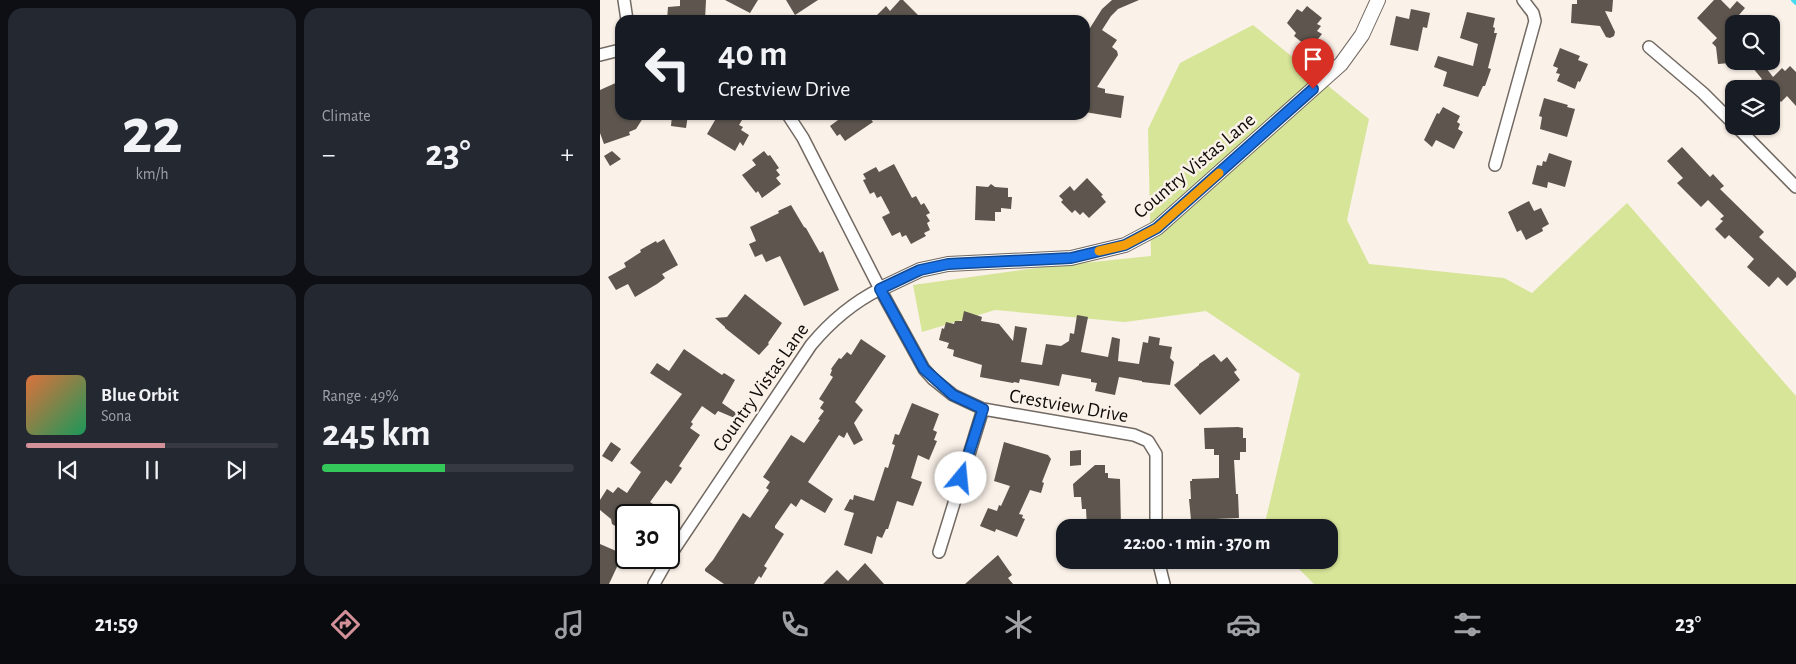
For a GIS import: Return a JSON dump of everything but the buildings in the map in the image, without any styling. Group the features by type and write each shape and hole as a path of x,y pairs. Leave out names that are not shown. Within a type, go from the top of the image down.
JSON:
{"street":[{"path":"624,0 626,15"},
{"name":"Country Vistas Lane","path":"654,584 671,554 811,345 833,320 880,289 920,270 948,264 1071,258 1125,245 1157,228 1341,64 1362,34 1378,0"},
{"path":"1496,165 1535,22 1533,13 1524,0"},
{"path":"1650,47 1703,93 1725,115"},
{"path":"600,55 615,51"},
{"name":"Crestview Drive","path":"791,120 803,138 880,289 924,369 953,395 983,409 1134,435 1148,441 1156,454 1156,519"},
{"path":"1745,135 1796,187"},
{"path":"939,552 983,409"},
{"path":"1160,569 1164,584"}],"green space":[{"path":"1253,25 1369,119 1347,220 1369,264 1504,278 1532,293 1627,203 1796,396 1796,584 1314,584 1299,569 1338,569 1338,519 1266,519 1300,374 1206,311 1125,322 995,310 922,332 913,285 1044,267 1151,256 1148,129 1180,63"}],"waterway":[{"path":"1793,0 1796,3"}],"slow traffic":[{"path":"1099,251 1125,245 1157,228 1219,173"}],"route":[{"path":"961,478 983,409 953,395 924,369 880,289 920,270 948,264 1071,258 1125,245 1157,228 1313,89"}]}
